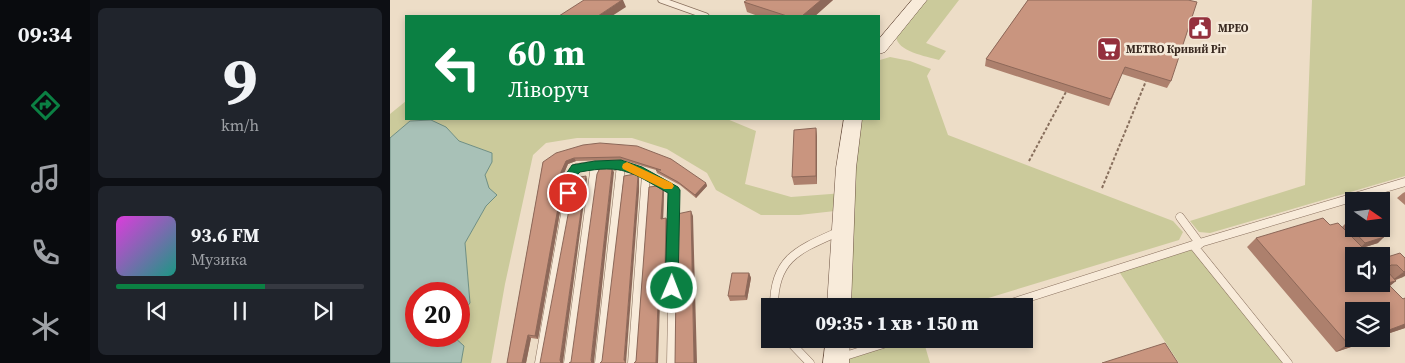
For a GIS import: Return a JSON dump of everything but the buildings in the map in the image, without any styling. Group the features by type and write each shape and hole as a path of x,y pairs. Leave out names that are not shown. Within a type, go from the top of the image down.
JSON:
{"main road":[{"path":"880,48 920,0"},
{"path":"839,298 846,168 853,120"}],"lane":[{"path":"661,0 703,15"},
{"path":"568,363 595,165"},
{"path":"538,363 572,174 576,168 595,165 621,165 638,170 674,190 671,363"},
{"path":"599,363 621,165"},
{"path":"632,363 646,175"},
{"path":"1027,298 1405,182"},
{"path":"1314,210 1320,216"},
{"path":"1180,217 1196,245 1288,363"},
{"path":"774,298 774,289 781,268 806,248 843,229"},
{"path":"796,348 810,363"},
{"path":"837,354 862,348"}],"path":[{"path":"1102,188 1146,81"},
{"path":"1029,161 1069,87"}],"green space":[{"path":"927,0 959,0 926,43 946,51 939,60 907,50 901,46 896,36"},
{"path":"1312,0 1405,0 1405,176 1210,233 1199,232 1190,221 1305,185"},
{"path":"890,57 910,61 931,69 927,76 948,135 1173,221 1183,232 1179,240 988,298 845,298 853,169 860,120 880,120 880,60"},
{"path":"405,102 405,120 729,120 756,131 745,184 791,197 844,193 844,210 799,215 761,215 716,190 707,173 667,149 632,138 577,138 546,143 533,155 505,284 491,363 461,363 464,347 470,347 470,282 468,282 465,243 486,206 497,195 489,188 485,175 492,162 492,153 459,141 446,127 410,121 390,138 390,114"},
{"path":"1193,245 1288,363 1179,363 1118,270"},
{"path":"876,348 926,348 930,363 837,363"}],"shaded area":[{"path":"431,120 446,127 459,141 492,153 492,162 485,175 489,188 497,195 486,206 465,243 468,282 405,282 405,347 464,347 461,363 390,363 390,138 410,121"}],"slow traffic":[{"path":"627,167 638,170 668,186"}],"place":[{"name":"МРЕО","path":"1200,28"},
{"name":"METRO Кривий Ріг","path":"1109,49"}],"route":[{"path":"568,193 572,174 576,168 585,165 621,165 638,170 674,190 672,288"}]}
